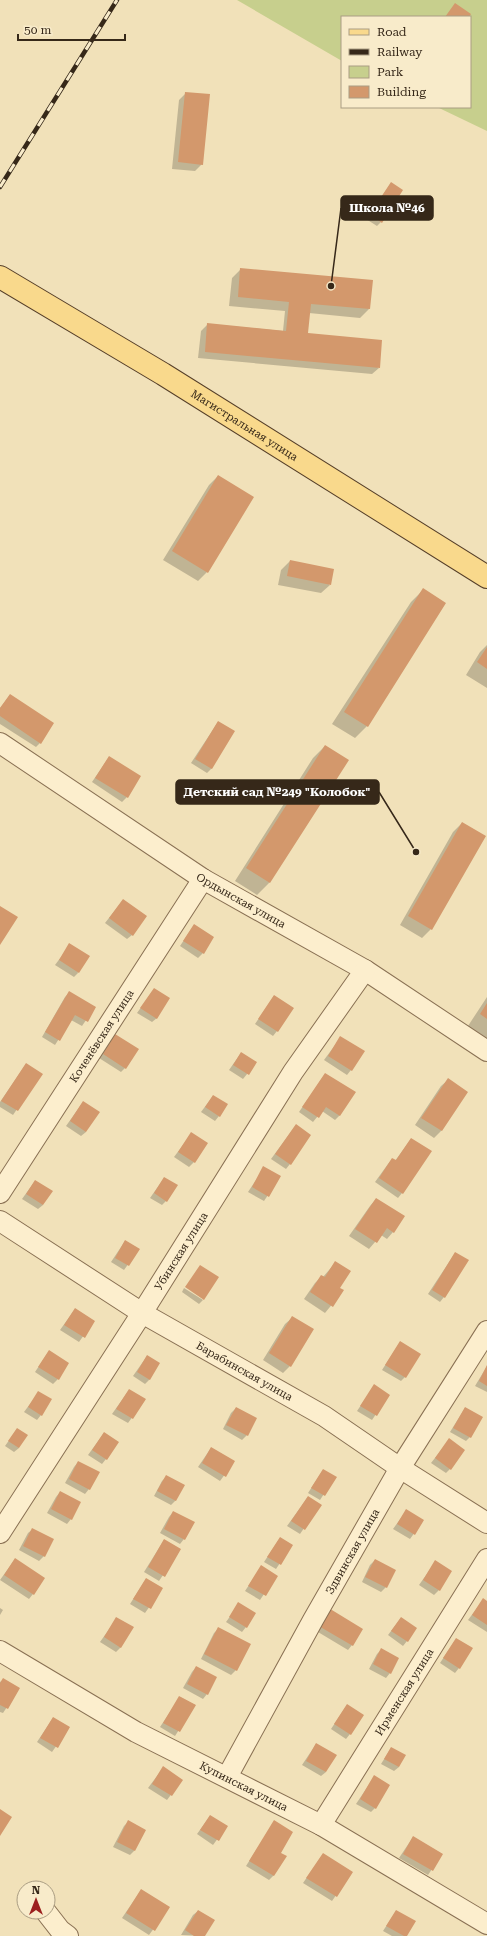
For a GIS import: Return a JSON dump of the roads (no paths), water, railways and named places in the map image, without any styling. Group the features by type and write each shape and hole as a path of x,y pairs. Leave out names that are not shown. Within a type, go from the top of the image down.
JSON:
{"main road":[{"name":"Магистральная улица","path":"0,277 163,374 487,578"}],"street":[{"name":"Ордынская улица","path":"0,743 203,879 365,970 487,1051"},
{"name":"Коченёвская улица","path":"0,1193 203,879"},
{"name":"Убинская улица","path":"0,1533 142,1313 292,1072 365,970"},
{"name":"Барабинская улица","path":"0,1221 142,1313 324,1416 400,1468 487,1523"},
{"name":"Здвинская улица","path":"227,1777 312,1620 400,1468 487,1331"},
{"name":"Ирменская улица","path":"321,1826 487,1559"},
{"name":"Купинская улица","path":"0,1652 136,1732 321,1826 487,1924"},
{"path":"52,1920 60,1930 68,1936"}],"railway":[{"path":"0,187 117,0"}],"place":[{"name":"Школа №46","path":"331,286"},
{"name":"Детский сад №249 \"Колобок\"","path":"416,852"}]}
